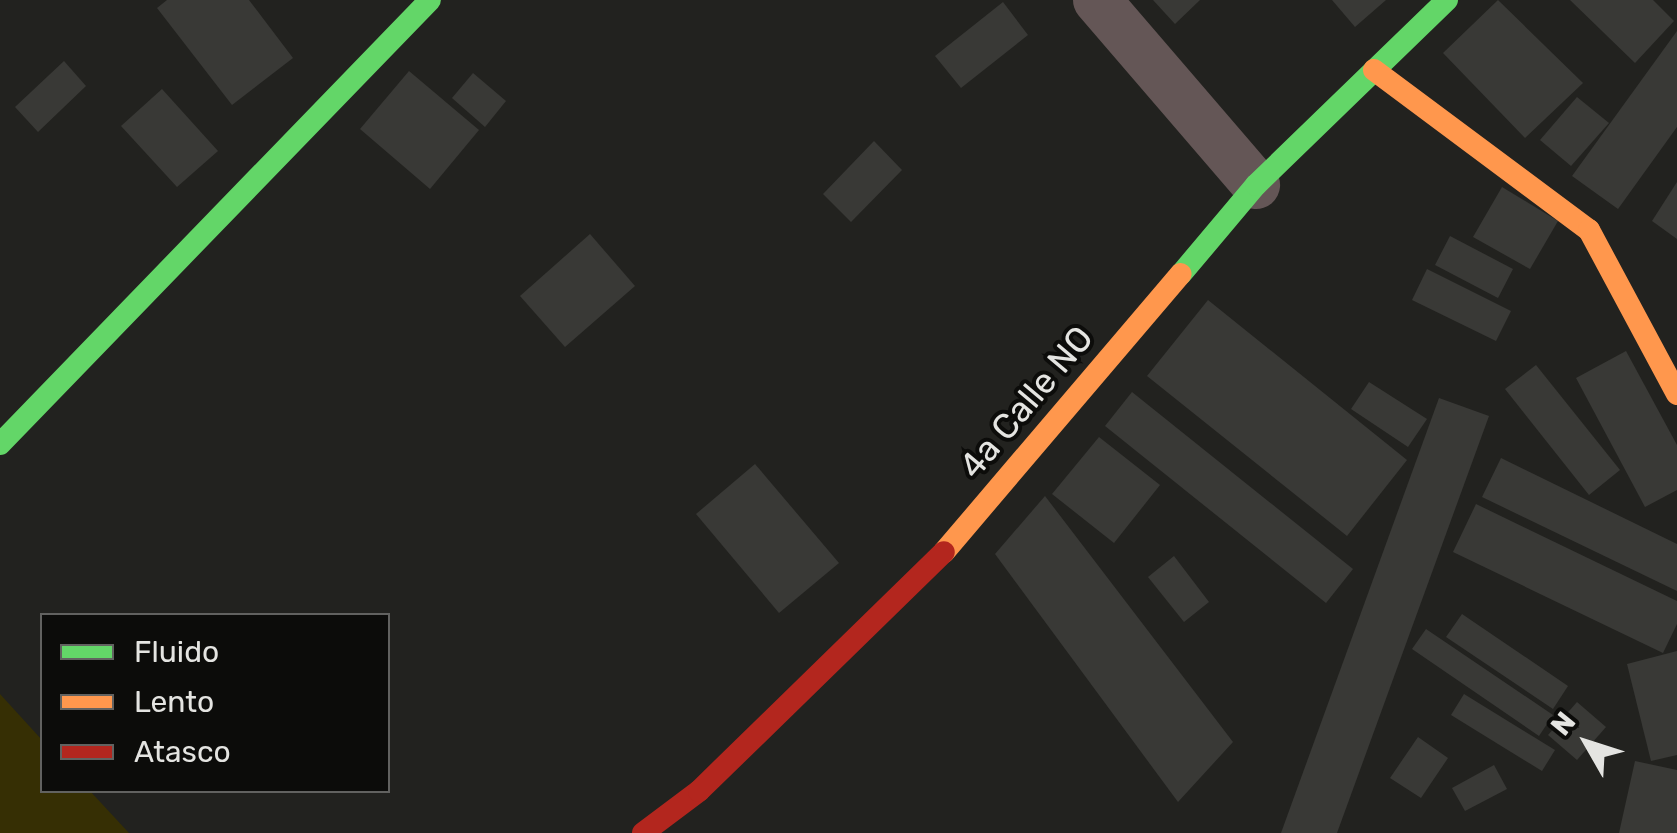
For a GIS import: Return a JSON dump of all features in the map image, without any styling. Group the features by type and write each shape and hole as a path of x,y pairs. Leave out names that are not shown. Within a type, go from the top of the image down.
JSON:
{"street":[{"path":"0,444 430,0"},
{"path":"1097,0 1256,185"},
{"name":"4a Calle NO","path":"642,833 699,791 955,541 1256,185 1447,0"},
{"path":"1374,70 1589,230 1677,394"}],"shaded area":[{"path":"0,694 40,738 40,793 92,793 129,833 0,833"}],"building":[{"path":"167,0 249,0 293,58 232,105 157,8"},
{"path":"1153,0 1200,0 1175,24"},
{"path":"1332,0 1386,0 1355,27"},
{"path":"1498,0 1583,83 1525,138 1443,53"},
{"path":"1570,0 1653,0 1674,21 1635,63"},
{"path":"1003,2 1028,35 961,88 935,56"},
{"path":"1677,31 1677,127 1618,209 1572,176"},
{"path":"64,61 86,86 38,132 15,107"},
{"path":"409,71 479,130 430,189 360,129"},
{"path":"473,73 506,101 485,127 452,98"},
{"path":"162,89 218,151 177,187 121,126"},
{"path":"1577,97 1609,123 1571,166 1540,140"},
{"path":"874,141 902,170 851,222 823,194"},
{"path":"1677,182 1677,239 1652,221"},
{"path":"1502,187 1558,221 1530,269 1473,237"},
{"path":"590,234 635,286 565,347 520,296"},
{"path":"1450,236 1513,269 1498,298 1435,265"},
{"path":"1427,269 1511,311 1496,341 1412,300"},
{"path":"1208,300 1407,460 1347,536 1147,376"},
{"path":"1626,351 1677,445 1677,490 1645,507 1576,378"},
{"path":"1536,365 1620,470 1589,495 1505,389"},
{"path":"1369,382 1427,419 1408,447 1351,409"},
{"path":"1132,392 1353,569 1326,603 1105,426"},
{"path":"1439,398 1489,416 1337,833 1281,833"},
{"path":"1099,437 1160,485 1114,543 1052,494"},
{"path":"1501,458 1677,544 1677,591 1482,497"},
{"path":"755,464 839,563 779,613 696,514"},
{"path":"1045,496 1233,742 1178,802 995,554"},
{"path":"1476,504 1677,601 1677,624 1663,653 1453,552"},
{"path":"1174,556 1209,602 1184,622 1148,577"},
{"path":"1462,614 1568,686 1553,709 1446,637"},
{"path":"1426,629 1553,715 1539,736 1412,649"},
{"path":"1677,651 1677,755 1651,761 1627,664"},
{"path":"1464,694 1555,750 1542,771 1451,715"},
{"path":"1577,702 1606,727 1577,760 1548,735"},
{"path":"1418,737 1448,758 1421,798 1390,778"},
{"path":"1635,761 1677,770 1677,833 1619,833"},
{"path":"1494,765 1507,789 1465,811 1452,788"}],"traffic: fast":[{"path":"0,444 430,0"},
{"path":"1181,274 1256,185 1447,0"}],"traffic: slow":[{"path":"1374,70 1589,230 1677,394"},
{"path":"944,552 1181,274"}],"traffic: jam":[{"path":"643,833 699,791 944,552"}]}
